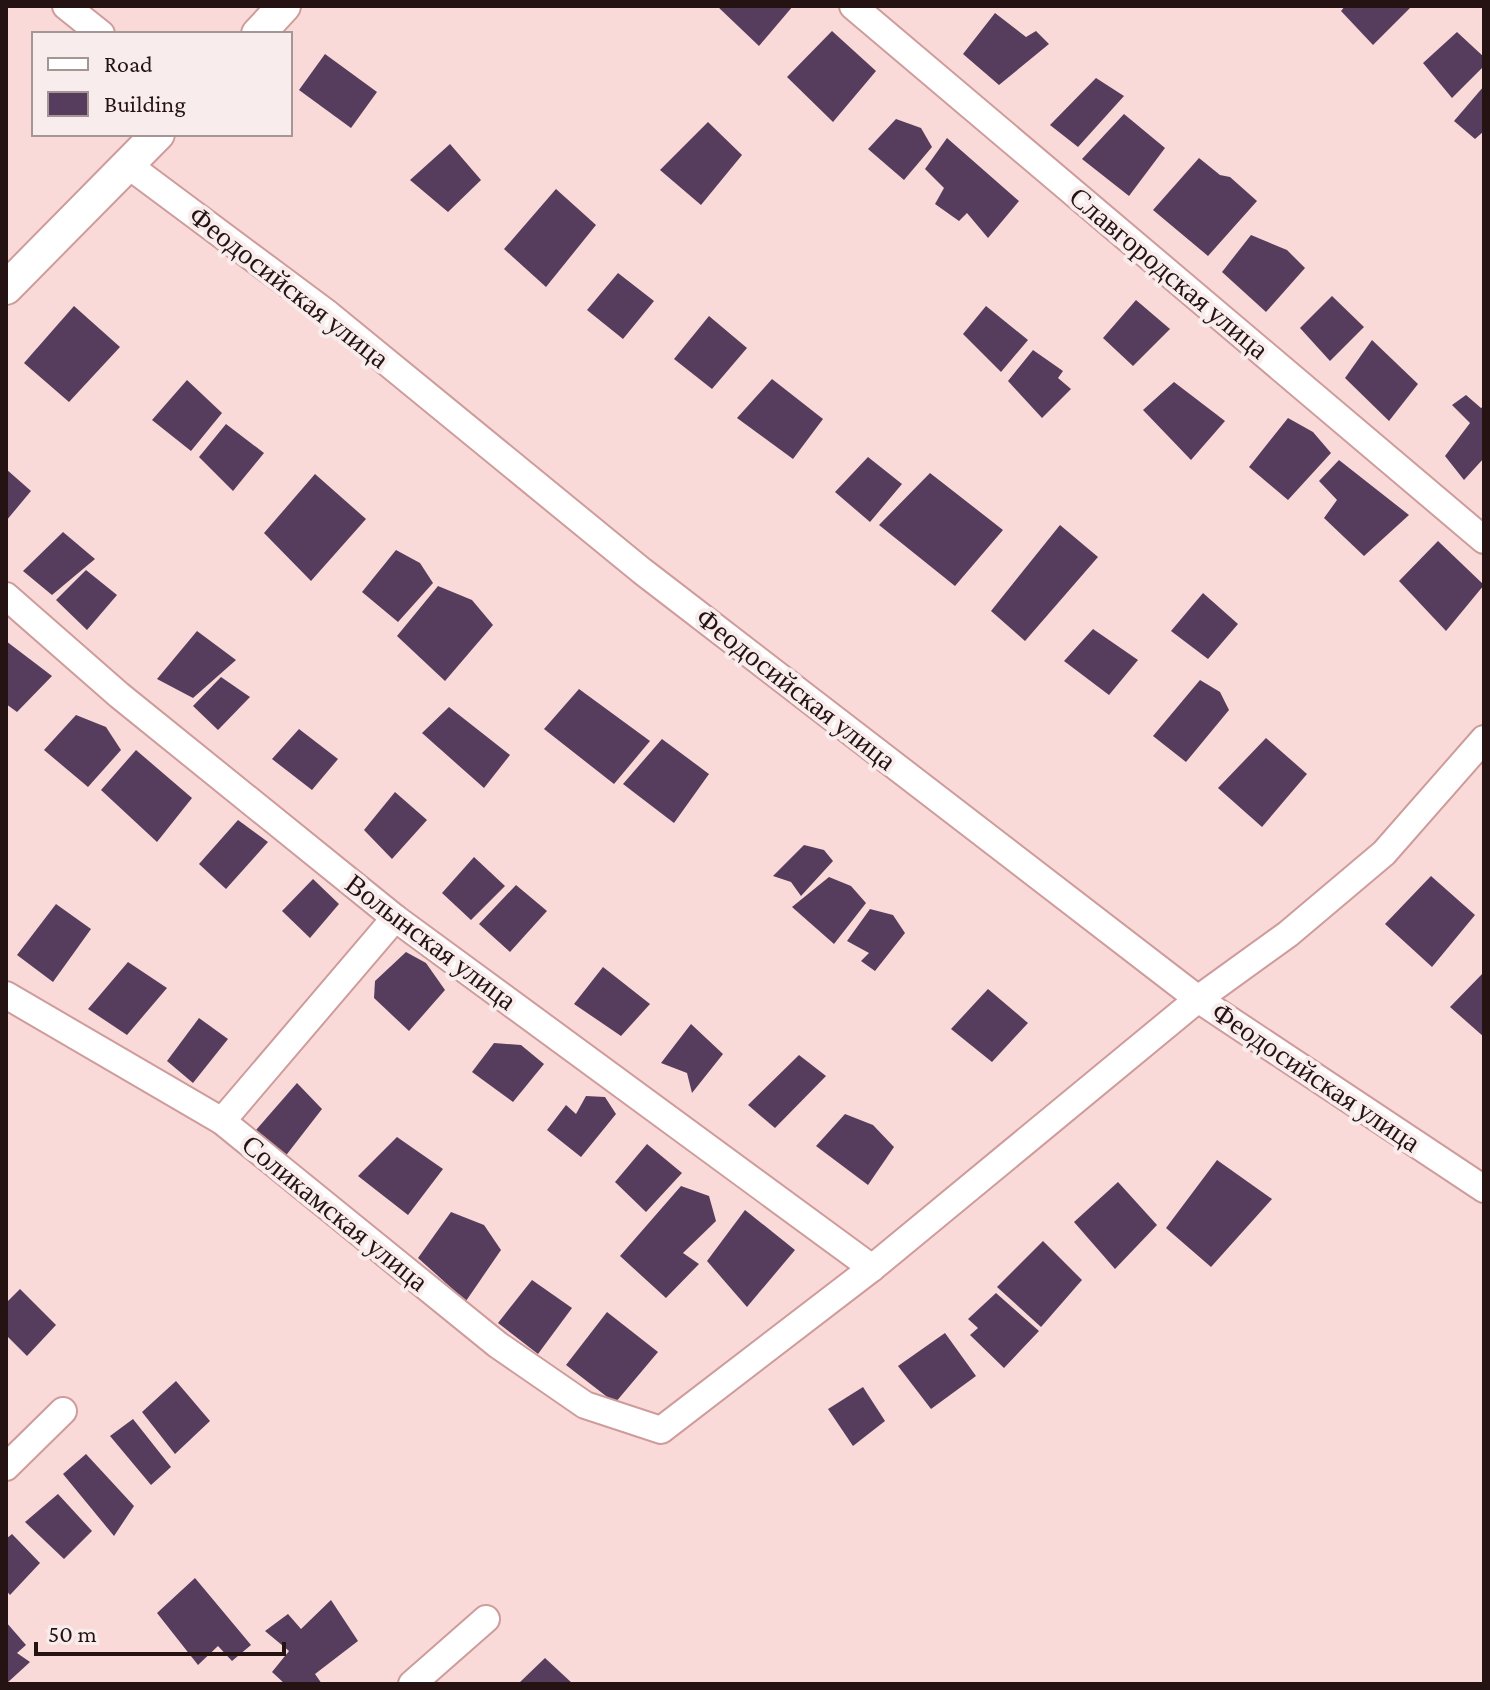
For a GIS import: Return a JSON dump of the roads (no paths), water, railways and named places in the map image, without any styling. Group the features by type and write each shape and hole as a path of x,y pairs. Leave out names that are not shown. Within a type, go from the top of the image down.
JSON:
{"street":[{"path":"66,6 98,32"},
{"path":"260,32 284,6"},
{"name":"Славгородская улица","path":"853,6 1484,540"},
{"path":"6,288 156,136"},
{"name":"Феодосийская улица","path":"128,165 328,314 642,571 1198,999 1484,1189"},
{"name":"Волынская улица","path":"6,596 119,695 395,918 872,1268"},
{"path":"872,1268 1198,999 1288,934 1384,853 1484,739"},
{"path":"222,1121 395,918"},
{"name":"Соликамская улица","path":"6,995 222,1121 498,1345 585,1405 661,1430 872,1268"},
{"path":"6,1467 63,1411"},
{"path":"412,1684 486,1619"}]}
